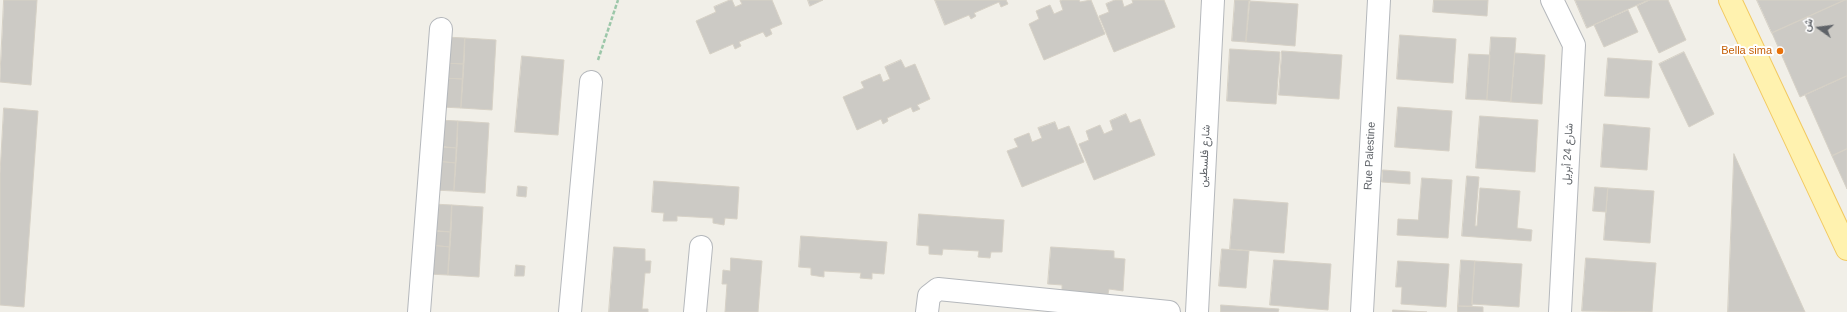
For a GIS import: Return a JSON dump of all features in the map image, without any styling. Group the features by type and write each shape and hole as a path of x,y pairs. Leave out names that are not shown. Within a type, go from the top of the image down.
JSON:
{"main road":[{"path":"1730,0 1847,249"}],"street":[{"name":"شارع فلسطين","path":"1197,312 1213,0"},
{"name":"Rue Palestine","path":"1362,312 1378,0"},
{"name":"شارع 24 أبريل","path":"1552,0 1574,45 1560,312"},
{"path":"419,312 441,29"},
{"path":"570,312 591,82"},
{"path":"695,312 700,247"},
{"path":"927,312 929,296 938,289 1155,311"}],"path":[{"path":"591,82 618,0"}],"building":[{"path":"4,0 37,0 31,85 0,82"},
{"path":"732,0 735,7 742,4 740,0 772,0 782,24 770,29 772,34 766,37 763,32 739,42 741,46 735,49 733,44 710,54 696,21 716,12 714,7"},
{"path":"808,0 823,0 810,6"},
{"path":"935,0 1006,0 1008,4 1001,7 999,2 974,13 976,16 971,19 969,15 945,25"},
{"path":"1079,0 1080,2 1091,0 1105,34 1044,60 1029,24 1039,19 1036,11 1050,5 1054,14 1063,10 1060,1"},
{"path":"1115,0 1122,0 1124,7 1133,3 1132,0 1164,0 1175,27 1114,52 1099,16 1109,12 1106,4"},
{"path":"1235,0 1250,0 1246,42 1232,41"},
{"path":"1434,0 1488,0 1487,16 1433,12"},
{"path":"1575,0 1648,0 1587,28"},
{"path":"1650,0 1668,0 1686,40 1659,53 1637,6"},
{"path":"1757,0 1845,0 1772,33"},
{"path":"1847,0 1847,76 1800,97 1772,33"},
{"path":"1249,1 1298,4 1295,46 1246,42"},
{"path":"1628,10 1638,32 1604,47 1594,25"},
{"path":"1400,35 1456,39 1453,83 1397,79"},
{"path":"445,37 465,38 464,64 444,63"},
{"path":"1491,37 1516,38 1511,102 1487,100"},
{"path":"465,38 496,40 492,110 461,108"},
{"path":"1230,49 1280,52 1276,104 1227,101"},
{"path":"1282,51 1342,55 1339,99 1279,95"},
{"path":"1684,52 1714,114 1689,127 1659,64"},
{"path":"1515,53 1545,55 1542,104 1511,102"},
{"path":"1469,54 1490,55 1487,100 1466,99"},
{"path":"522,56 564,60 558,135 515,132"},
{"path":"1608,58 1652,61 1649,98 1605,96"},
{"path":"901,60 905,68 915,64 930,99 917,105 920,109 913,112 911,107 887,118 888,121 883,124 881,119 857,130 843,97 864,88 861,82 880,74 883,82 890,79 885,67"},
{"path":"443,63 464,64 463,79 442,78"},
{"path":"1847,76 1847,149 1832,156 1805,95"},
{"path":"442,78 463,79 461,108 441,107"},
{"path":"1398,107 1452,111 1449,151 1395,147"},
{"path":"4,108 38,111 24,307 0,305 0,174"},
{"path":"1126,114 1130,123 1140,119 1155,155 1094,180 1079,144 1089,140 1086,131 1100,125 1104,134 1113,130 1110,121"},
{"path":"1480,116 1538,120 1535,172 1476,168"},
{"path":"438,120 458,121 457,148 437,147"},
{"path":"458,121 489,123 485,193 454,191"},
{"path":"1055,122 1058,130 1069,126 1084,162 1022,187 1007,151 1018,147 1014,139 1029,133 1032,142 1042,138 1038,128"},
{"path":"1604,124 1650,128 1647,170 1601,167"},
{"path":"437,146 457,148 456,163 435,161"},
{"path":"1847,149 1847,189 1832,156"},
{"path":"1734,154 1805,312 1728,312"},
{"path":"435,161 456,163 454,191 434,190"},
{"path":"1383,170 1410,172 1410,184 1382,182"},
{"path":"1467,176 1479,177 1475,226 1477,226 1480,188 1520,191 1517,228 1532,230 1531,241 1462,236"},
{"path":"1422,178 1452,180 1448,238 1397,235 1398,219 1418,220"},
{"path":"654,181 739,187 737,219 725,218 724,225 713,223 713,218 677,216 677,221 663,221 664,213 652,212"},
{"path":"518,186 527,187 526,197 517,196"},
{"path":"1595,187 1608,188 1606,212 1593,211"},
{"path":"1608,188 1654,191 1650,243 1604,240"},
{"path":"1234,199 1288,203 1284,253 1230,249"},
{"path":"433,204 452,205 451,232 431,231"},
{"path":"452,205 483,207 479,277 448,275"},
{"path":"919,214 1004,220 1002,252 991,252 990,258 978,257 979,251 943,249 942,255 929,254 929,246 917,245"},
{"path":"430,230 451,232 450,247 430,245"},
{"path":"801,236 887,242 884,274 872,273 872,279 860,278 861,273 824,271 824,277 811,275 811,268 799,267"},
{"path":"430,245 450,247 448,275 428,274"},
{"path":"614,247 645,249 645,261 651,261 650,273 645,273 642,309 648,309 648,312 609,312"},
{"path":"1051,247 1114,251 1114,258 1125,259 1123,291 1109,289 1108,294 1062,291 1062,285 1048,284"},
{"path":"1222,249 1249,251 1246,288 1219,286"},
{"path":"731,258 762,261 758,312 725,312 727,284 722,284 723,270 730,271"},
{"path":"1586,258 1656,263 1652,312 1582,311"},
{"path":"1274,260 1331,264 1328,310 1270,305"},
{"path":"1461,260 1475,261 1472,306 1458,306"},
{"path":"1398,261 1449,264 1446,307 1401,304 1402,287 1396,287"},
{"path":"1475,261 1522,264 1519,307 1472,304"},
{"path":"516,265 525,266 524,276 515,276"},
{"path":"1221,305 1279,309 1278,312 1221,312"},
{"path":"1458,306 1483,307 1483,312 1458,312"},
{"path":"1393,310 1427,312 1393,312"}],"place":[{"name":"Bella sima","path":"1780,51"}]}
